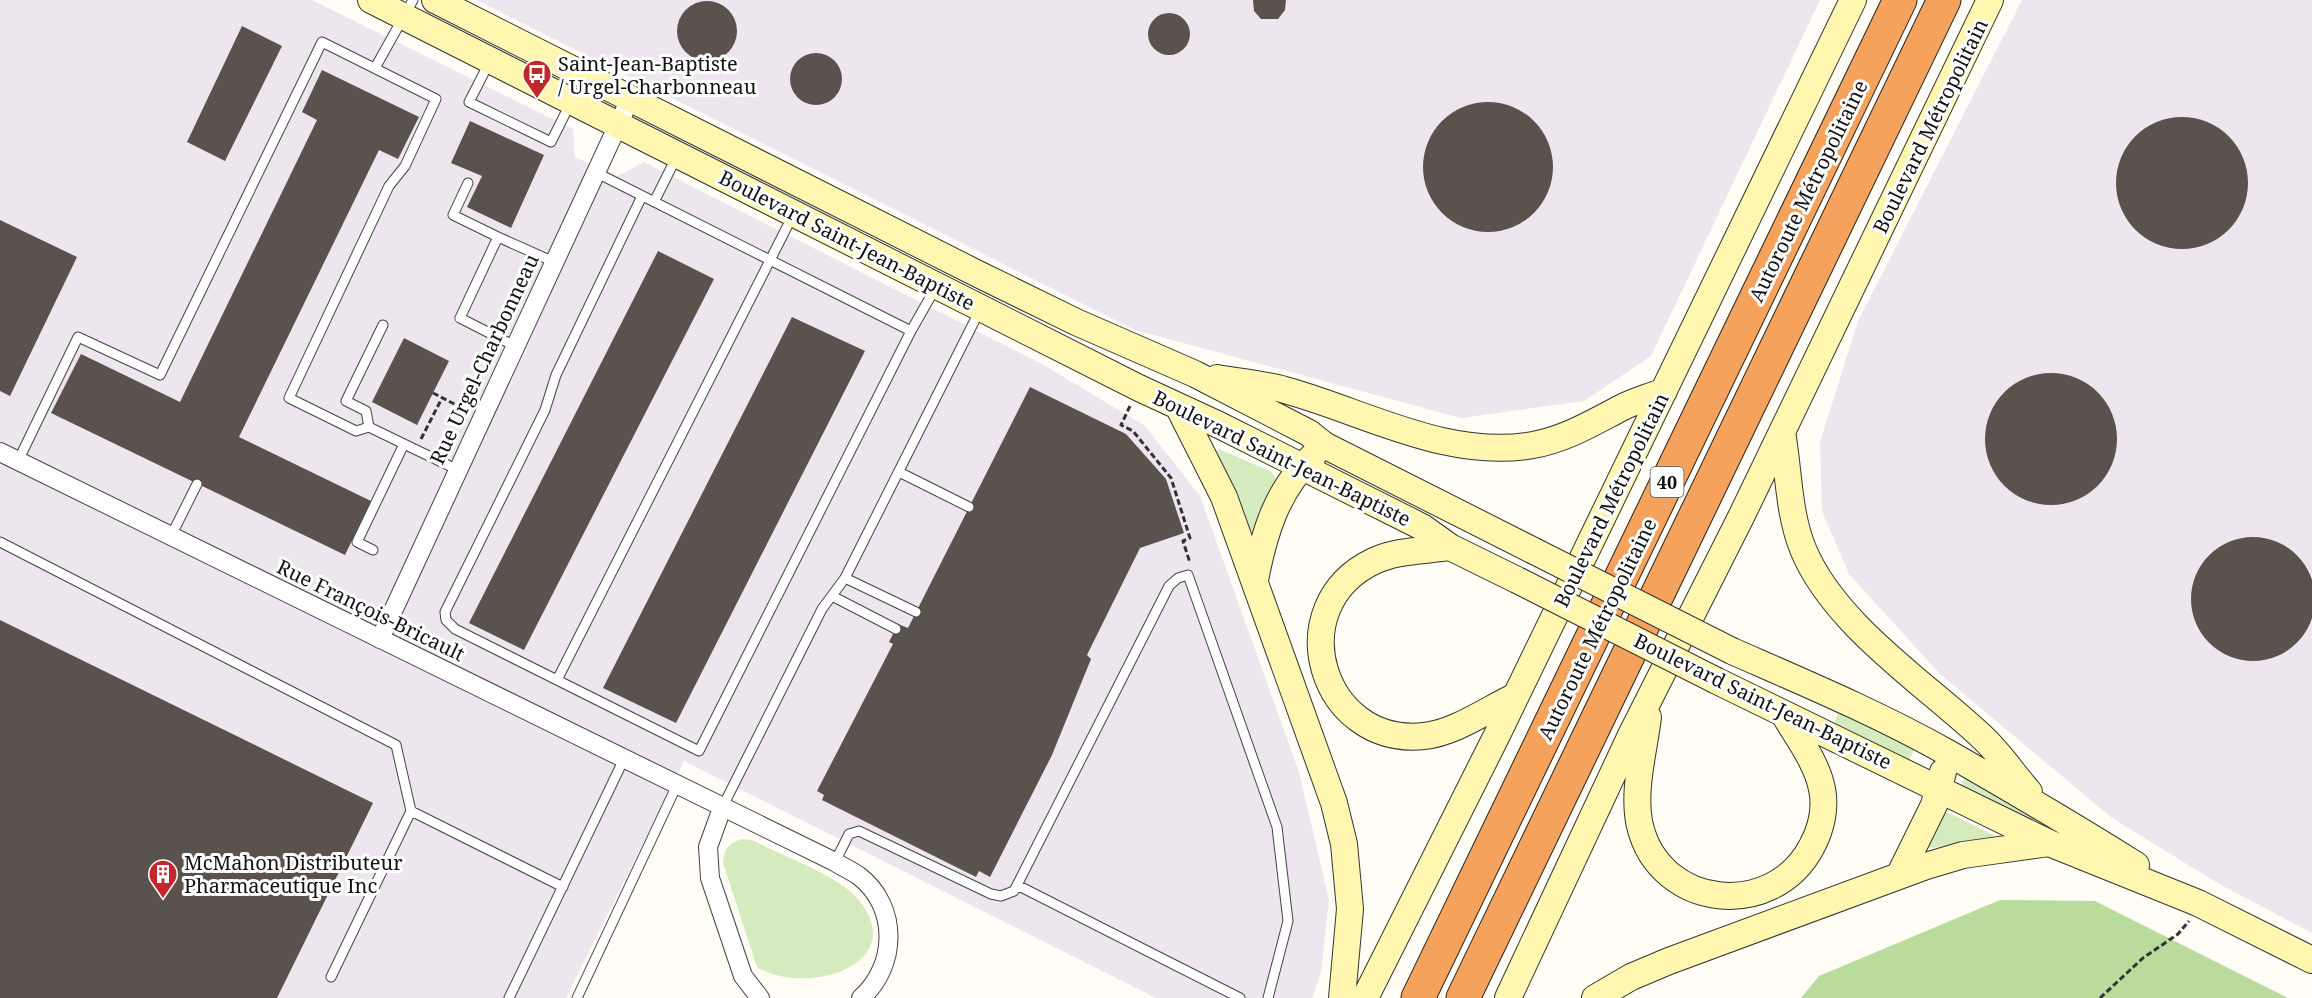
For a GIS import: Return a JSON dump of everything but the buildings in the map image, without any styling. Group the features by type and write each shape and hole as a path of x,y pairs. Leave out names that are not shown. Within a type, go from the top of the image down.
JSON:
{"highway":[{"name":"Autoroute Métropolitaine","path":"1418,998 1900,0"},
{"name":"Autoroute Métropolitaine","path":"1463,998 1944,0"}],"main road":[{"name":"Boulevard Saint-Jean-Baptiste","path":"371,0 409,8 490,60 1179,408 1219,425 1422,527 1450,547 1785,716 1824,731 2049,843 2198,903 2312,960"},
{"name":"Boulevard Saint-Jean-Baptiste","path":"435,0 1040,305 1195,374 1310,433 1324,445 1732,651 1845,701 1948,753 2038,804 2198,903"},
{"name":"Boulevard Métropolitain","path":"1365,998 1516,696 1853,0"},
{"name":"Boulevard Métropolitain","path":"1508,998 1652,693 1782,432 1990,0"},
{"path":"1195,374 1283,390 1448,442 1494,448 1532,445 1568,435 1622,407 1664,391"},
{"path":"1179,408 1218,483 1334,803 1344,844 1350,909 1342,998"},
{"path":"1782,432 1793,518 1803,548 1822,584 1856,625 1984,738 2038,804"},
{"path":"1255,580 1262,544 1290,481 1324,445"},
{"path":"1450,547 1384,556 1355,572 1338,588 1326,610 1321,635 1322,659 1329,682 1342,703 1360,720 1385,732 1409,736 1446,732 1516,696"},
{"path":"1652,693 1638,794 1640,826 1650,850 1667,871 1689,887 1713,895 1737,897 1762,892 1774,886 1794,871 1816,839 1822,816 1822,790 1813,765 1785,716"},
{"path":"1899,876 1934,805 1948,753"},
{"path":"1595,998 1631,977 1669,961 1899,876 1963,855 2049,843"}],"street":[{"name":"Rue Urgel-Charbonneau","path":"380,639 630,99"},
{"name":"Rue François-Bricault","path":"0,452 860,876 868,885 887,918 888,955 877,981 861,998"},
{"path":"722,808 708,847 708,872 738,963 750,988 760,998"}],"lane":[{"path":"375,68 409,8"},
{"path":"18,460 78,337 160,375 322,42 436,99 405,166 389,186 289,398 356,431 369,427 458,470"},
{"path":"490,60 469,102 551,142 571,101"},
{"path":"654,201 678,154"},
{"path":"595,172 911,331"},
{"path":"468,183 453,215 554,262"},
{"path":"642,196 556,375 545,410 445,612 446,620 455,630 699,751 911,331 937,285"},
{"path":"557,680 794,213"},
{"path":"498,237 460,318 515,346"},
{"path":"722,808 822,609 845,578 981,308"},
{"path":"369,427 366,411 346,401 383,325"},
{"path":"373,550 357,542 404,444"},
{"path":"899,472 969,507"},
{"path":"171,536 197,484"},
{"path":"0,542 396,745 411,811 331,977"},
{"path":"835,862 849,834 859,831 994,895 1006,895 1019,886 1169,586 1178,578 1188,575 1277,826 1288,921 1268,998"},
{"path":"845,578 916,612"},
{"path":"832,596 896,629"},
{"path":"509,998 624,759"},
{"path":"577,998 677,785"},
{"path":"411,811 563,887"},
{"path":"1019,886 1240,998"}],"path":[{"path":"433,393 467,411"},
{"path":"426,429 442,398"},
{"path":"1132,402 1121,425 1133,432 1171,478 1190,538 1183,540 1190,562"},
{"path":"2100,998 2144,958 2178,934 2198,903"}],"shaded area":[{"path":"0,0 312,0 573,129 575,157 618,176 644,162 1044,365 1145,426 1200,496 1299,772 1329,900 1321,973 1312,998 1156,998 684,761 566,998 0,998"},
{"path":"476,0 1820,0 1651,356 1584,401 1461,418 1135,330"},
{"path":"2022,0 2312,0 2312,933 2221,885 2112,818 1940,674 1849,574 1822,511 1820,442 1858,321"}],"green space":[{"path":"1219,449 1272,472 1277,482 1252,531 1248,531 1228,478 1214,452"},
{"path":"1839,712 1914,750 1909,760 1834,723"},
{"path":"1966,776 2044,822 2041,827 1960,786"},
{"path":"1949,813 1995,836 1995,840 1929,848 1925,844 1939,815"},
{"path":"743,839 752,840 822,873 856,897 871,920 872,940 864,956 848,968 826,976 803,978 779,976 757,967 723,863 728,847"},
{"path":"2000,900 2095,901 2288,998 1801,998 1819,976"}],"place":[{"name":"Saint-Jean-Baptiste / Urgel-Charbonneau","path":"537,100"},
{"name":"McMahon Distributeur Pharmaceutique Inc","path":"163,900"}]}
